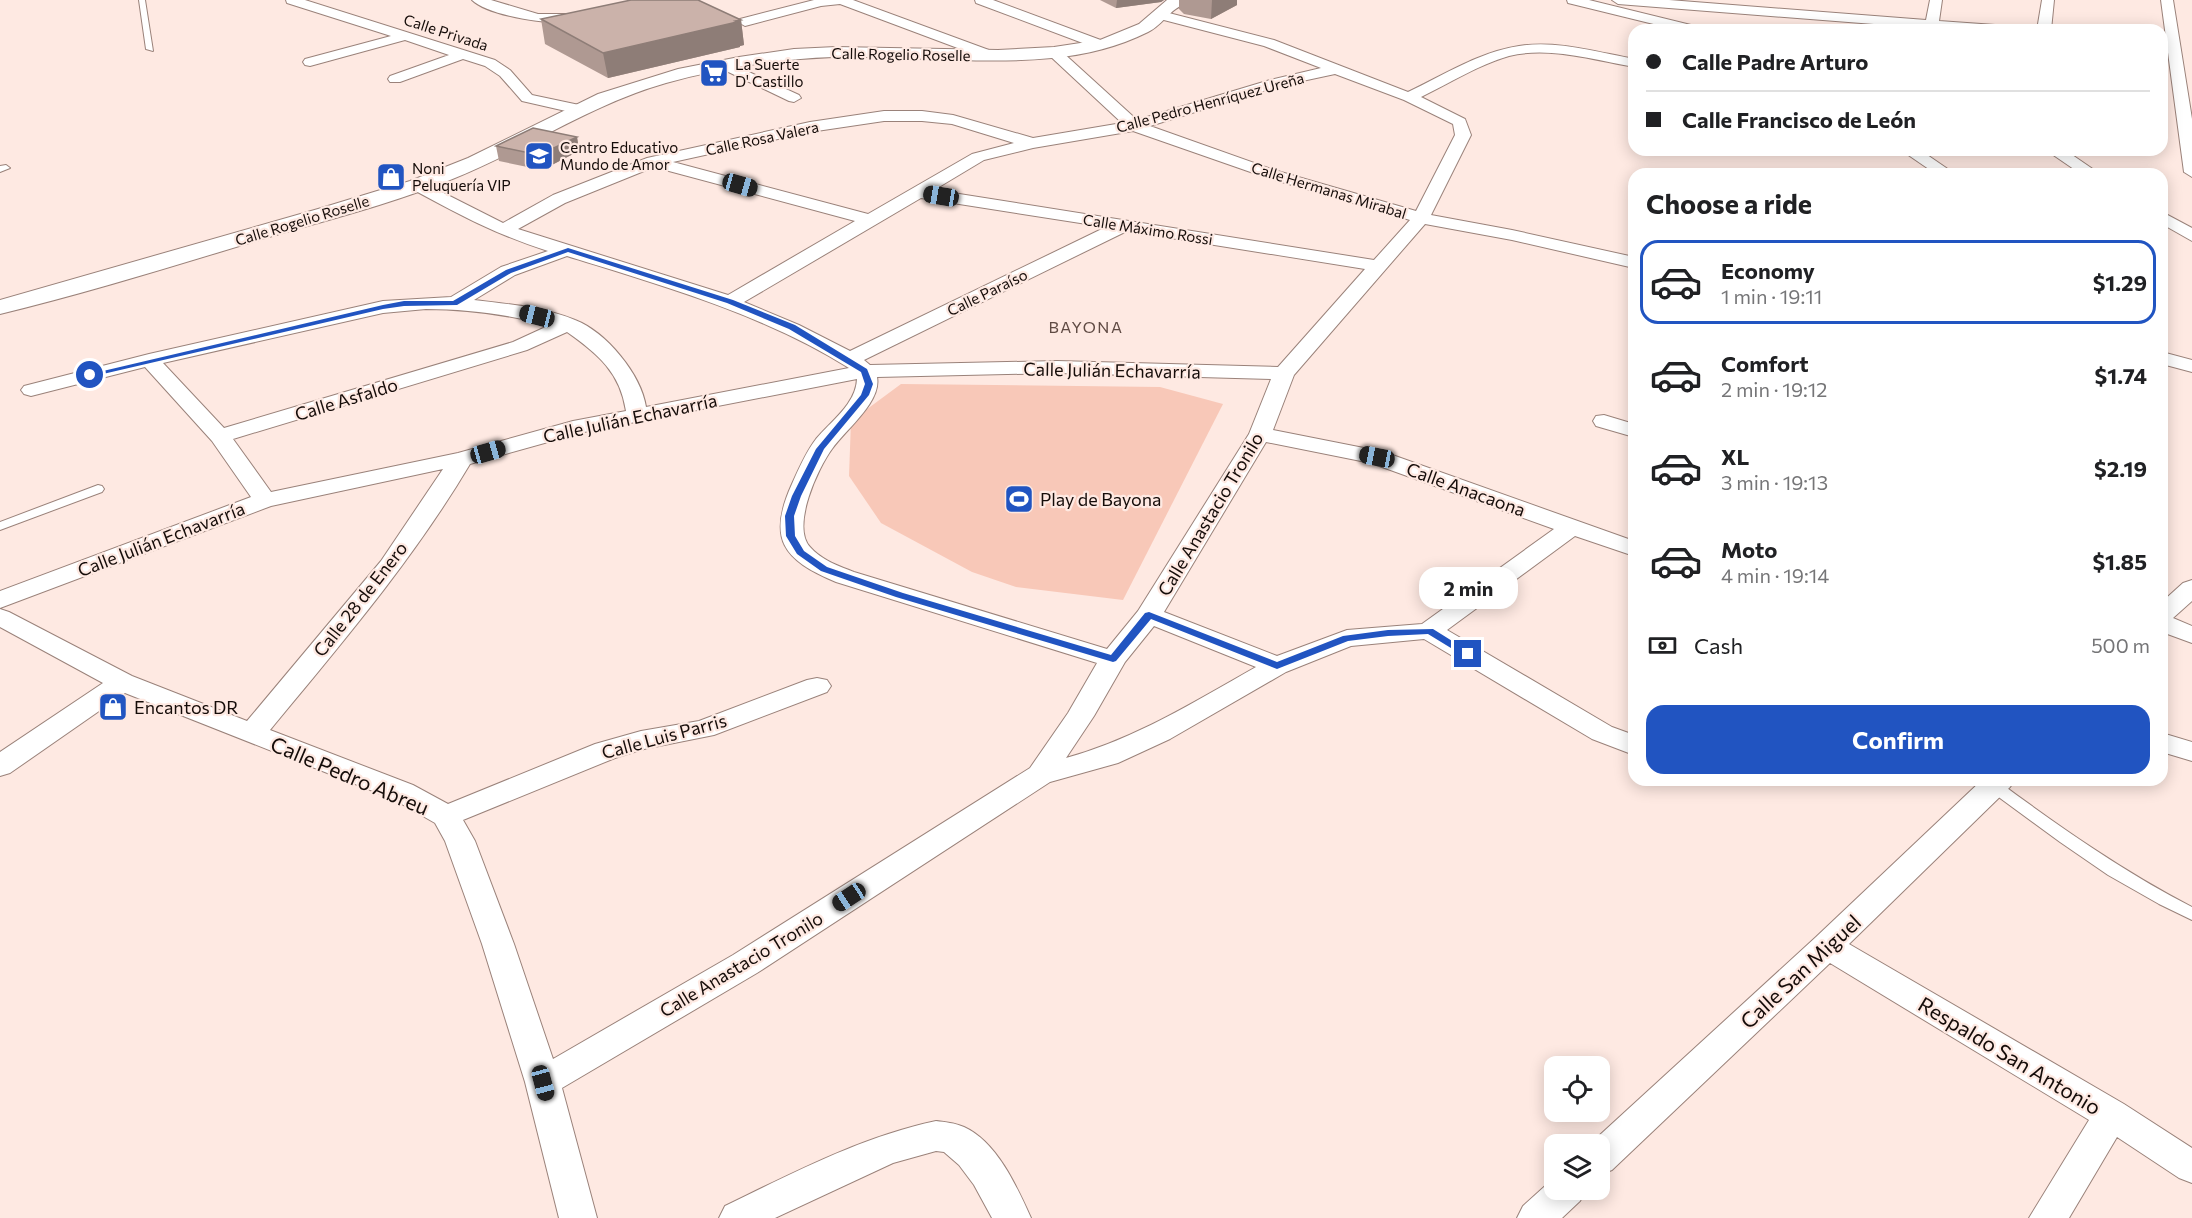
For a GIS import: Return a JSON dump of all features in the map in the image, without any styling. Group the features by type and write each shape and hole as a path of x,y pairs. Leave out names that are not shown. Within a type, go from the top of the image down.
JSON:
{"street":[{"name":"Calle Privada","path":"292,0 490,63 505,73 526,98 579,109"},
{"path":"478,0 534,18 569,19 591,15"},
{"path":"745,22 821,2 841,0 992,56"},
{"path":"981,0 1101,45"},
{"path":"1573,0 1670,24"},
{"path":"1618,0 1891,24"},
{"path":"1816,24 1827,0"},
{"path":"1933,24 1936,0"},
{"path":"2045,24 2048,0"},
{"path":"2167,0 2192,172"},
{"name":"Calle Rogelio Roselle","path":"0,307 418,185 468,165 579,109 635,86 725,65 821,52 861,51 992,56 1055,53 1101,45 1148,27 1173,4"},
{"name":"Calle Anastacio Tronilo","path":"543,1083 745,964 1040,775 1080,716 1113,659 1149,615 1260,434 1284,373 1420,218 1463,135 1460,122 1409,97 1247,36 1173,4"},
{"path":"310,62 406,36"},
{"path":"1409,97 1483,62 1518,50 1556,50 1628,62"},
{"name":"Calle Hermanas Mirabal","path":"1055,53 1134,126 1268,173 1420,218 1512,235 1628,262"},
{"path":"395,79 464,54"},
{"path":"725,65 794,98"},
{"name":"Calle Pedro Henríquez Ureña","path":"730,302 978,158 1032,143 1134,126 1275,83 1336,69"},
{"name":"Calle Rosa Valera","path":"504,230 559,199 653,161 810,128 884,116 921,116 953,120 1032,143"},
{"path":"1918,156 1938,168"},
{"path":"2064,156 2082,168"},
{"path":"653,161 870,220"},
{"path":"418,185 504,230 730,302 792,327 856,365 869,384 865,395 821,449 797,496 790,516 791,536 801,552 824,569 856,580 1113,659"},
{"name":"Calle Máximo Rossi","path":"918,192 1378,266"},
{"path":"2168,221 2192,236"},
{"name":"Calle Paraíso","path":"856,365 1125,225"},
{"path":"455,303 508,271 568,250"},
{"path":"31,390 149,360 383,307 404,304 455,303 521,312 568,324 601,346 621,370 633,390 637,414"},
{"name":"Calle Asfaldo","path":"220,436 520,346 568,324"},
{"path":"2168,349 2192,346"},
{"path":"149,360 220,436 265,500"},
{"path":"2168,360 2192,366"},
{"name":"Calle Julián Echavarría","path":"0,600 265,500 460,459 563,430 856,365 1284,373"},
{"path":"1604,421 1628,429"},
{"name":"Calle Anacaona","path":"1260,434 1377,457 1628,547"},
{"name":"Calle 28 de Enero","path":"252,734 370,590 440,498 460,459"},
{"path":"1040,775 1108,756 1150,737 1277,666 1347,638 1430,631 1572,527"},
{"path":"2168,610 2192,588"},
{"path":"1149,615 1277,666"},
{"name":"Calle Pedro Abreu","path":"0,617 122,682 403,792 446,816 460,841 498,944 543,1083 578,1218"},
{"path":"2168,625 2192,635"},
{"path":"1430,631 1602,733 1628,744"},
{"path":"0,766 122,682"},
{"name":"Calle Luis Parris","path":"446,816 605,751 641,740 704,729 817,686"},
{"name":"Calle San Miguel","path":"1610,1149 1994,786"},
{"name":"Respaldo San Antonio","path":"1827,946 2111,1115 2192,1167"},
{"path":"2048,1218 2111,1115"},
{"path":"738,1218 872,1155 927,1137 950,1136 975,1155 1012,1218"},
{"path":"1536,1218 1556,1200"}],"lane":[{"path":"142,0 150,49"},
{"path":"0,526 98,489"},
{"path":"2001,786 2066,841 2153,895 2192,914"}],"shaded area":[{"name":"Play de Bayona","path":"901,384 1160,387 1223,404 1123,600 1016,587 972,572 881,523 849,476 851,421"}],"building":[{"path":"631,0 698,0 741,20 603,53 541,19"},
{"path":"533,128 577,137 539,155 496,146"}],"place":[{"name":"La Suerte D' Castillo","path":"714,73"},
{"name":"Centro Educativo Mundo de Amor","path":"539,156"},
{"name":"Noni Peluquería VIP","path":"391,177"},
{"name":"Play de Bayona","path":"1019,499"},
{"name":"Encantos DR","path":"113,707"}],"district":[{"name":"BAYONA","path":"1086,326"}],"route":[{"path":"90,375 383,307 404,304 455,303 508,271 568,250 730,302 792,327 864,371 869,384 865,395 821,449 797,496 790,516 791,536 801,552 824,569 899,595 1113,659 1149,615 1277,666 1347,638 1388,633 1430,631 1468,654"}]}
